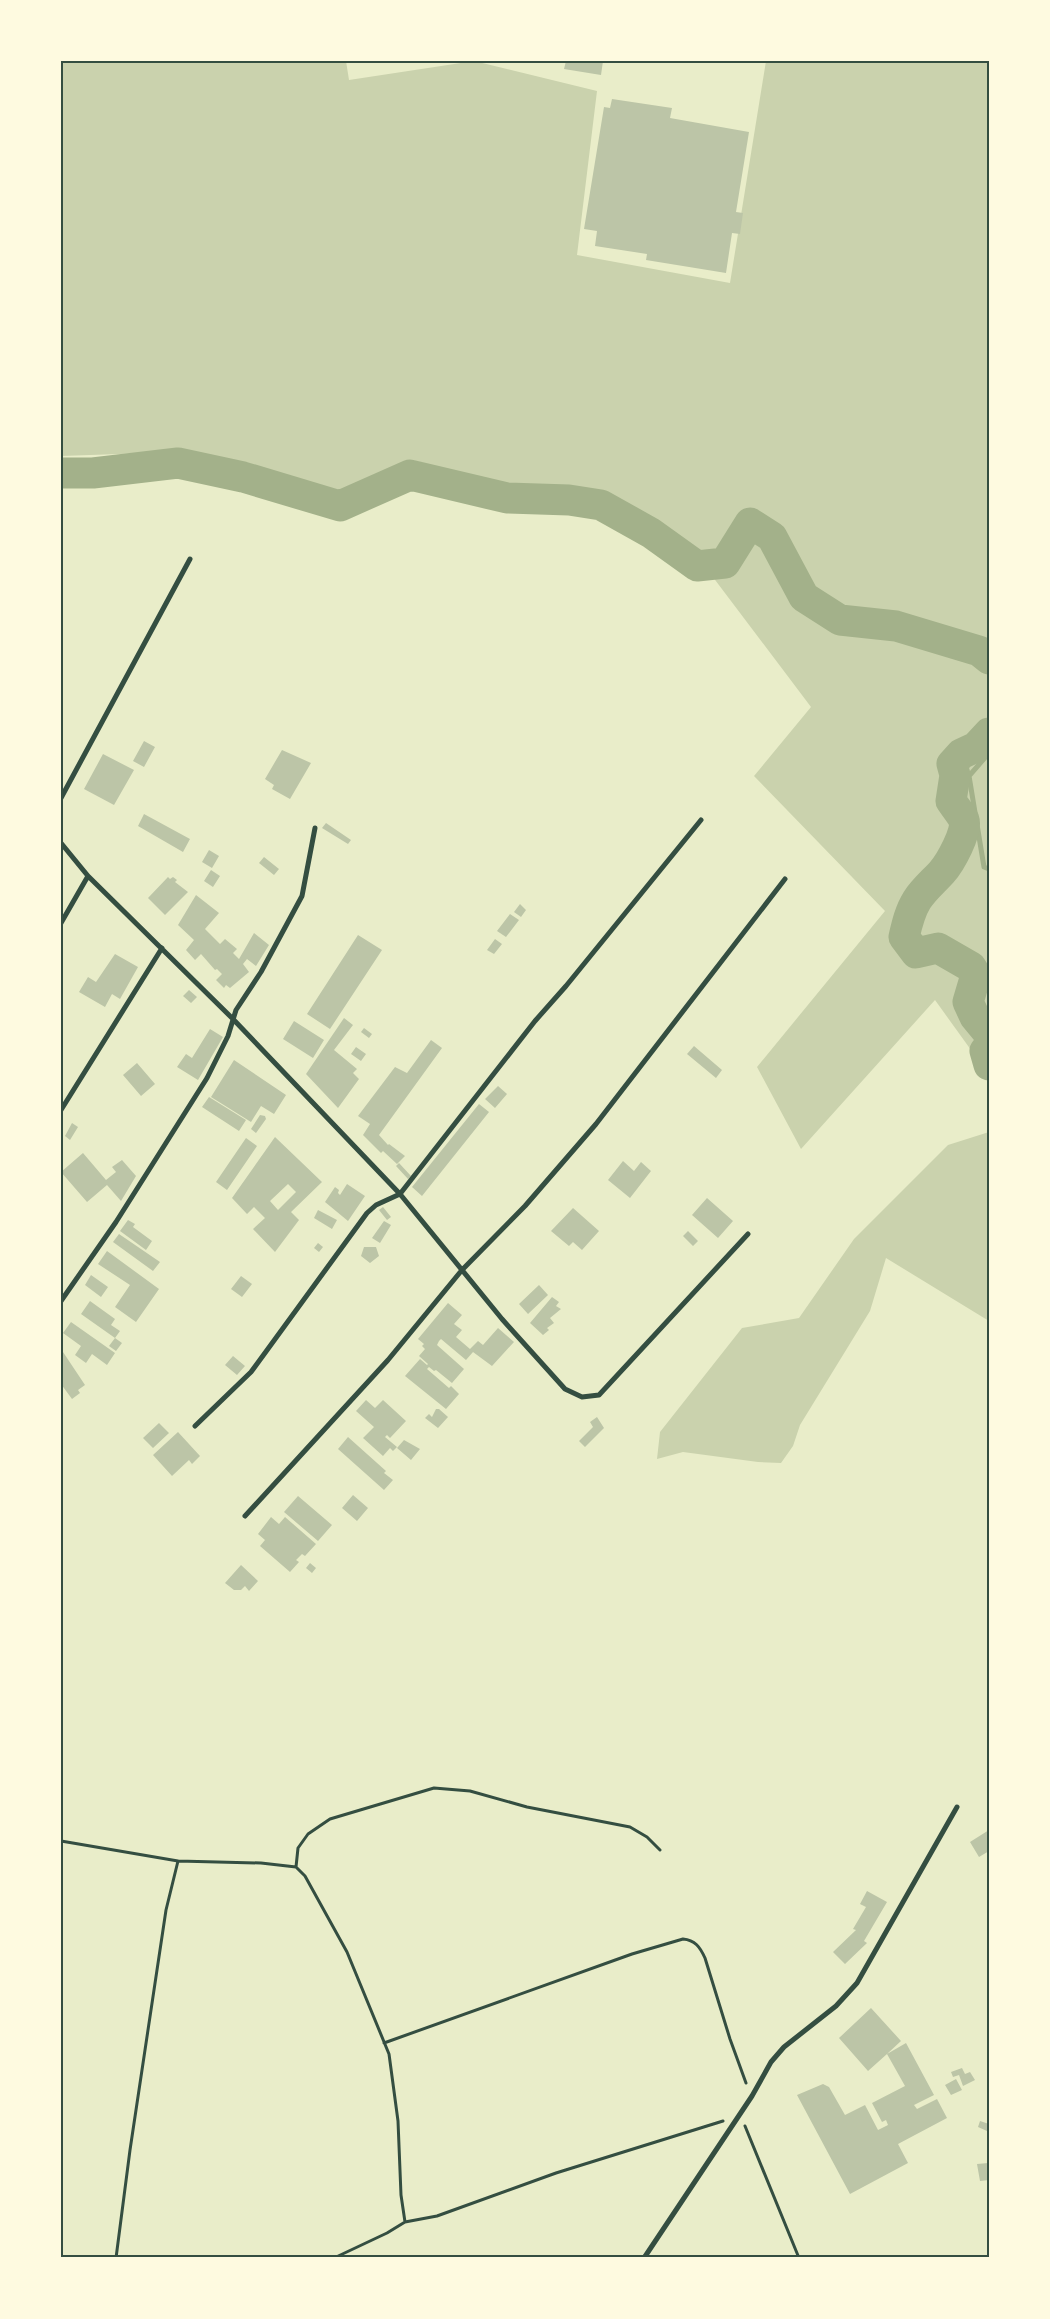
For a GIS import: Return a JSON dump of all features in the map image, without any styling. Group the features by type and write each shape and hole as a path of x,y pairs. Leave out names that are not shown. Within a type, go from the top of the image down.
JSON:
{"street":[{"path":"61,798 190,559"},
{"path":"195,1426 251,1372 367,1213 376,1205 400,1194 534,1021 566,986 702,820"},
{"path":"61,1301 116,1222 207,1078 228,1036 232,1018 261,972 302,896 315,828"},
{"path":"61,843 88,876 232,1018 400,1194 502,1319 565,1389 582,1397 599,1395 748,1234"},
{"path":"61,923 88,876"},
{"path":"245,1516 388,1360 462,1270 525,1206 596,1124 785,879"},
{"path":"61,1110 162,948"},
{"path":"644,2258 752,2096 771,2062 784,2047 836,2006 857,1983 957,1807"}],"path":[{"path":"296,1867 298,1848 308,1834 330,1819 434,1788 470,1791 527,1807 630,1827 646,1837 660,1850"},
{"path":"61,1841 178,1861 261,1863 296,1867 305,1876 347,1952 389,2054 401,2158 401,2195 405,2222"},
{"path":"116,2258 128,2159 166,1910 178,1861"},
{"path":"384,2043 632,1954 682,1939 691,1940 699,1946 705,1958 730,2040 752,2096"},
{"path":"334,2258 387,2233 405,2222 437,2216 677,2134 728,2119 745,2125 799,2258"}],"green space":[{"path":"61,61 346,61 349,80 474,61 597,91 577,255 730,283 766,61 989,61 989,1075 935,1000 801,1149 757,1067 885,911 754,776 811,707 694,552 601,493 514,486 412,460 341,493 178,452 61,456"},
{"path":"989,1132 989,1321 886,1258 870,1311 800,1425 793,1446 781,1463 758,1462 683,1452 657,1459 660,1432 742,1328 799,1318 854,1239 948,1145"}],"building":[{"path":"566,61 603,61 601,75 564,69"},
{"path":"612,99 672,108 670,118 749,132 736,212 743,213 740,234 732,233 726,273 646,260 647,254 595,246 597,231 584,229 604,107 610,108"},
{"path":"144,741 155,747 144,767 133,761"},
{"path":"282,750 311,763 290,799 272,789 274,785 265,779"},
{"path":"103,754 134,770 114,805 84,789"},
{"path":"144,814 190,839 183,852 138,826"},
{"path":"326,823 351,840 348,844 322,828"},
{"path":"209,850 219,856 212,868 202,862"},
{"path":"264,857 279,869 274,875 259,863"},
{"path":"211,870 220,876 213,887 204,881"},
{"path":"168,877 170,879 173,877 177,880 175,882 188,892 165,915 148,898"},
{"path":"196,895 219,913 205,929 220,944 225,939 237,949 233,953 239,959 254,933 269,945 256,966 247,959 243,964 249,972 230,988 226,985 224,988 216,980 222,974 217,969 215,970 201,954 195,960 186,950 194,940 178,925"},
{"path":"520,904 526,910 521,917 514,912"},
{"path":"510,914 519,920 506,937 497,931"},
{"path":"358,935 382,950 330,1029 307,1014"},
{"path":"495,939 502,944 494,954 487,950"},
{"path":"115,954 138,967 120,999 112,994 105,1007 79,992 88,977 96,982"},
{"path":"189,990 197,997 191,1003 183,996"},
{"path":"344,1018 353,1025 334,1050 357,1069 353,1073 359,1079 338,1108 306,1074"},
{"path":"294,1021 324,1040 313,1058 283,1039"},
{"path":"364,1028 372,1034 369,1038 361,1032"},
{"path":"210,1029 223,1037 198,1080 177,1067 186,1054 192,1058"},
{"path":"431,1040 442,1048 379,1135 388,1145 405,1156 397,1164 383,1151 381,1153 363,1135 370,1124 358,1116 395,1067 407,1073"},
{"path":"694,1046 722,1070 716,1078 687,1054"},
{"path":"356,1047 366,1054 361,1061 351,1054"},
{"path":"234,1060 286,1095 274,1114 261,1106 251,1122 211,1097"},
{"path":"137,1063 155,1084 141,1096 123,1075"},
{"path":"498,1086 507,1094 495,1108 485,1099"},
{"path":"209,1097 246,1120 239,1131 202,1107"},
{"path":"479,1104 489,1112 422,1196 412,1187"},
{"path":"260,1115 265,1116 266,1119 256,1133 251,1129"},
{"path":"72,1123 78,1127 70,1140 65,1136"},
{"path":"275,1137 322,1182 291,1212 299,1220 275,1252 253,1229 265,1218 254,1207 247,1214 232,1198","holes":["288,1184 296,1192 278,1210 270,1201"]},
{"path":"246,1138 257,1146 227,1190 216,1182"},
{"path":"83,1153 106,1180 116,1172 112,1167 122,1160 136,1176 121,1201 107,1185 87,1202 61,1172"},
{"path":"623,1161 634,1171 641,1162 651,1171 630,1198 608,1180"},
{"path":"399,1163 411,1176 408,1179 396,1166"},
{"path":"347,1184 365,1196 348,1221 325,1202 335,1187 339,1190 338,1193 340,1195"},
{"path":"707,1198 733,1221 718,1238 692,1215"},
{"path":"383,1207 391,1217 387,1220 379,1210"},
{"path":"573,1208 599,1231 582,1250 573,1242 569,1246 551,1231"},
{"path":"318,1210 337,1220 332,1229 314,1218"},
{"path":"128,1220 135,1224 133,1227 152,1241 146,1250 120,1231"},
{"path":"384,1221 391,1225 380,1243 372,1238"},
{"path":"688,1231 698,1241 693,1246 683,1236"},
{"path":"119,1234 160,1262 153,1271 113,1242"},
{"path":"318,1243 323,1247 319,1252 314,1248"},
{"path":"364,1247 376,1247 379,1256 370,1263 361,1256"},
{"path":"107,1251 159,1289 136,1322 115,1307 130,1285 98,1264"},
{"path":"91,1275 108,1287 101,1297 85,1285"},
{"path":"241,1276 252,1284 242,1297 231,1289"},
{"path":"539,1285 548,1295 528,1314 519,1304"},
{"path":"552,1297 559,1302 556,1306 561,1309 550,1318 554,1323 547,1328 549,1330 543,1335 530,1323"},
{"path":"90,1301 115,1319 111,1325 120,1331 115,1338 81,1314"},
{"path":"448,1303 462,1315 454,1324 462,1330 456,1337 470,1349 478,1341 483,1345 498,1328 514,1342 492,1366 473,1352 466,1360 441,1339 437,1345 464,1369 452,1383 436,1370 434,1371 429,1367 427,1369 459,1394 446,1409 405,1376 420,1359 428,1364 419,1356 425,1349 422,1346 424,1344 418,1339"},
{"path":"71,1322 115,1353 107,1365 92,1354 86,1363 75,1355 81,1346 63,1333"},
{"path":"115,1338 122,1343 116,1351 109,1346"},
{"path":"61,1349 85,1385 78,1390 80,1393 72,1399 61,1384"},
{"path":"233,1356 245,1366 237,1375 225,1365"},
{"path":"366,1400 375,1408 383,1400 406,1421 390,1438 387,1435 385,1437 397,1447 393,1451 390,1448 383,1456 363,1438 374,1427 356,1411"},
{"path":"436,1409 439,1409 448,1417 438,1428 425,1418 429,1414 432,1417"},
{"path":"597,1417 604,1428 585,1447 579,1441 593,1427 590,1422"},
{"path":"159,1423 169,1433 153,1448 143,1438"},
{"path":"178,1432 200,1456 192,1464 189,1460 172,1476 153,1455"},
{"path":"348,1437 386,1471 384,1473 393,1480 384,1490 338,1449"},
{"path":"404,1440 420,1449 411,1460 397,1448"},
{"path":"353,1495 368,1508 357,1521 342,1508"},
{"path":"298,1496 332,1525 318,1541 284,1512"},
{"path":"271,1517 279,1524 285,1517 316,1544 305,1556 302,1554 296,1560 299,1562 290,1572 260,1546 265,1540 258,1534"},
{"path":"310,1563 316,1568 312,1573 306,1568"},
{"path":"241,1565 258,1581 249,1591 245,1586 241,1590 234,1590 225,1583"},
{"path":"989,1830 989,1851 979,1857 970,1842"},
{"path":"867,1891 887,1902 864,1941 867,1943 845,1964 833,1952 856,1930 853,1929 866,1907 860,1904"},
{"path":"871,2008 901,2041 868,2071 839,2038"},
{"path":"906,2043 934,2095 914,2105 917,2109 937,2099 947,2118 898,2144 908,2163 850,2194 797,2095 823,2084 829,2087 845,2115 865,2105 878,2130 888,2125 886,2120 882,2122 872,2103 905,2086 887,2054"},
{"path":"962,2068 965,2074 970,2072 975,2080 963,2086 959,2075 953,2077 951,2072"},
{"path":"956,2079 962,2090 951,2095 945,2085"},
{"path":"980,2121 989,2124 987,2131 978,2127"},
{"path":"988,2163 989,2180 980,2181 977,2164"}],"waterway":[{"path":"61,473 93,473 178,463 243,477 340,506 410,475 507,498 569,500 601,505 651,533 697,566 725,563 750,523 772,537 804,597 840,620 896,626 979,651 989,659"},
{"path":"989,733 976,747 961,754 952,764 955,775 951,801 960,813 965,825 954,854 942,872 923,892 915,904 904,937 916,953 938,948 971,967 976,975 968,1002 975,1017 989,1034"},
{"path":"989,753 969,776 984,867 989,869"},
{"path":"989,1046 985,1051 989,1065"}]}
